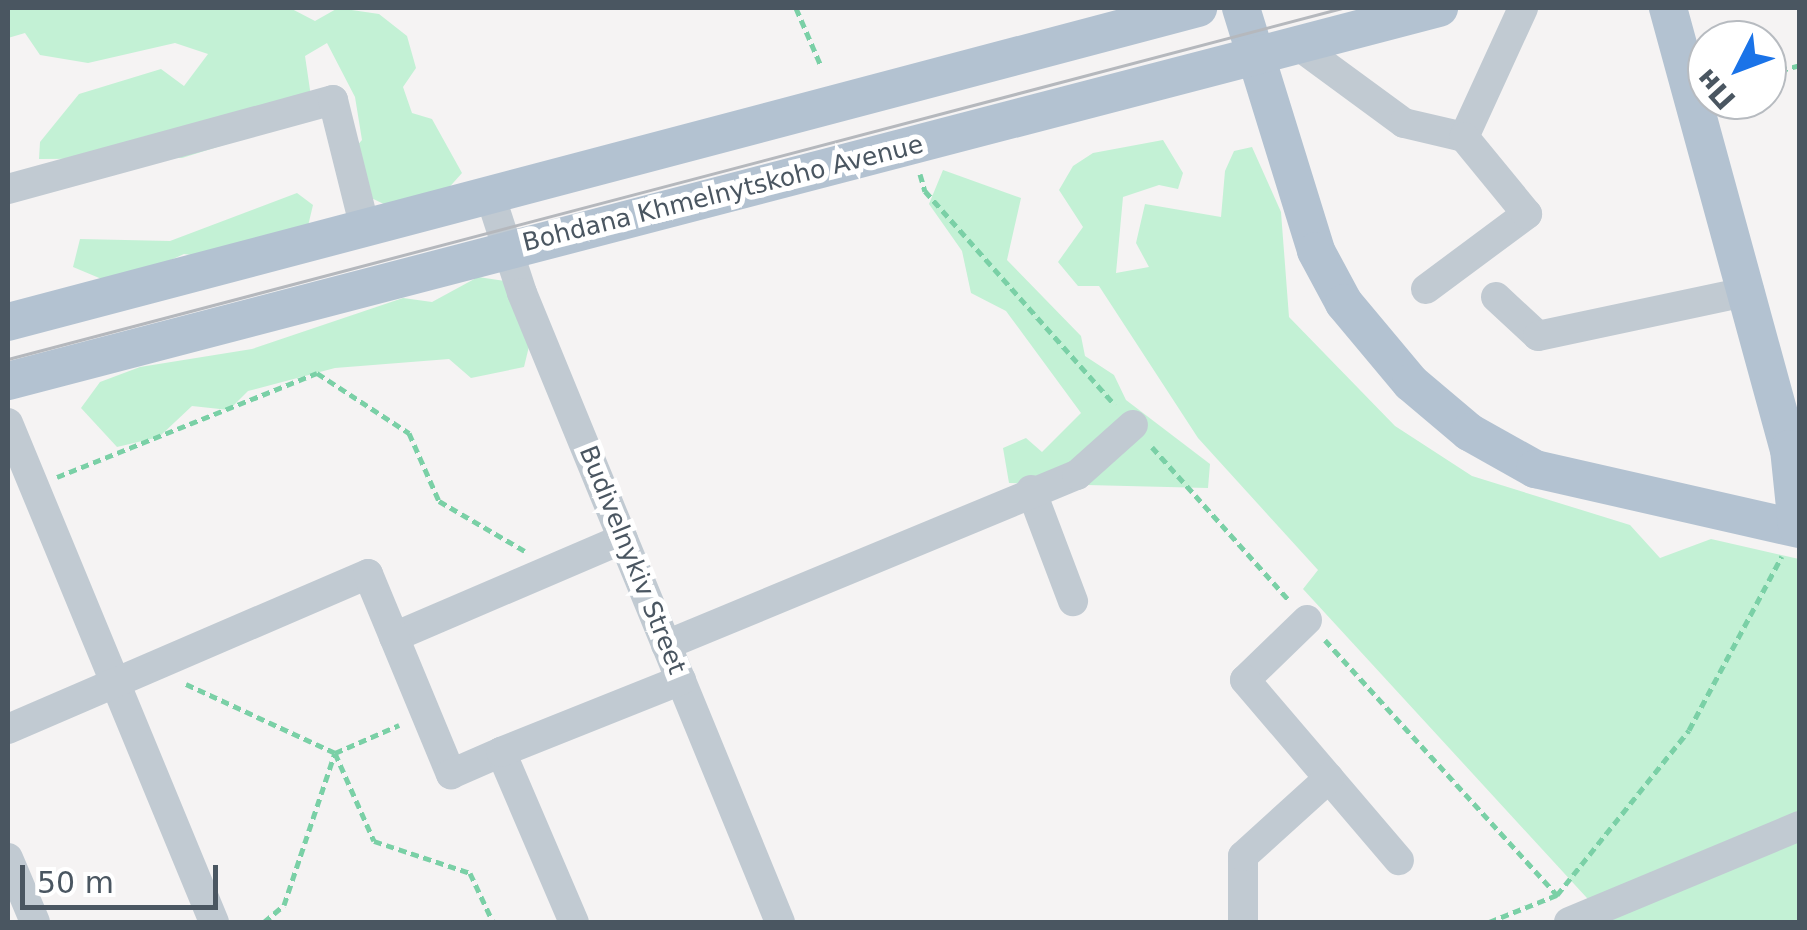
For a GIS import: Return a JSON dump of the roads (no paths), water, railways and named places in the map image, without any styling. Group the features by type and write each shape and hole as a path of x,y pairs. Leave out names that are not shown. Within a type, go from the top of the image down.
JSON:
{"main road":[{"path":"8,322 1198,8"},
{"path":"1241,8 1260,57 1316,251 1375,345 1439,408 1535,469 1798,528 1794,447 1668,8"},
{"name":"Bohdana Khmelnytskoho Avenue","path":"8,381 1439,8"}],"street":[{"path":"1464,137 1523,8"},
{"path":"1299,46 1404,123 1464,137 1527,214 1426,289"},
{"path":"8,188 333,100 365,228"},
{"name":"Budivelnykiv Street","path":"490,194 507,250 780,922"},
{"path":"1496,297 1538,336 1749,291"},
{"path":"8,423 214,922"},
{"path":"666,645 1031,490 1077,476 1133,425"},
{"path":"1031,490 1074,602"},
{"path":"394,637 623,539"},
{"path":"8,729 368,574 451,774 680,680"},
{"path":"1307,620 1246,680 1399,860"},
{"path":"502,752 565,920"},
{"path":"1243,922 1243,856 1329,778"},
{"path":"1568,912 1800,826"},
{"path":"8,858 35,922"}],"tram line":[{"path":"8,359 1342,8"}]}
